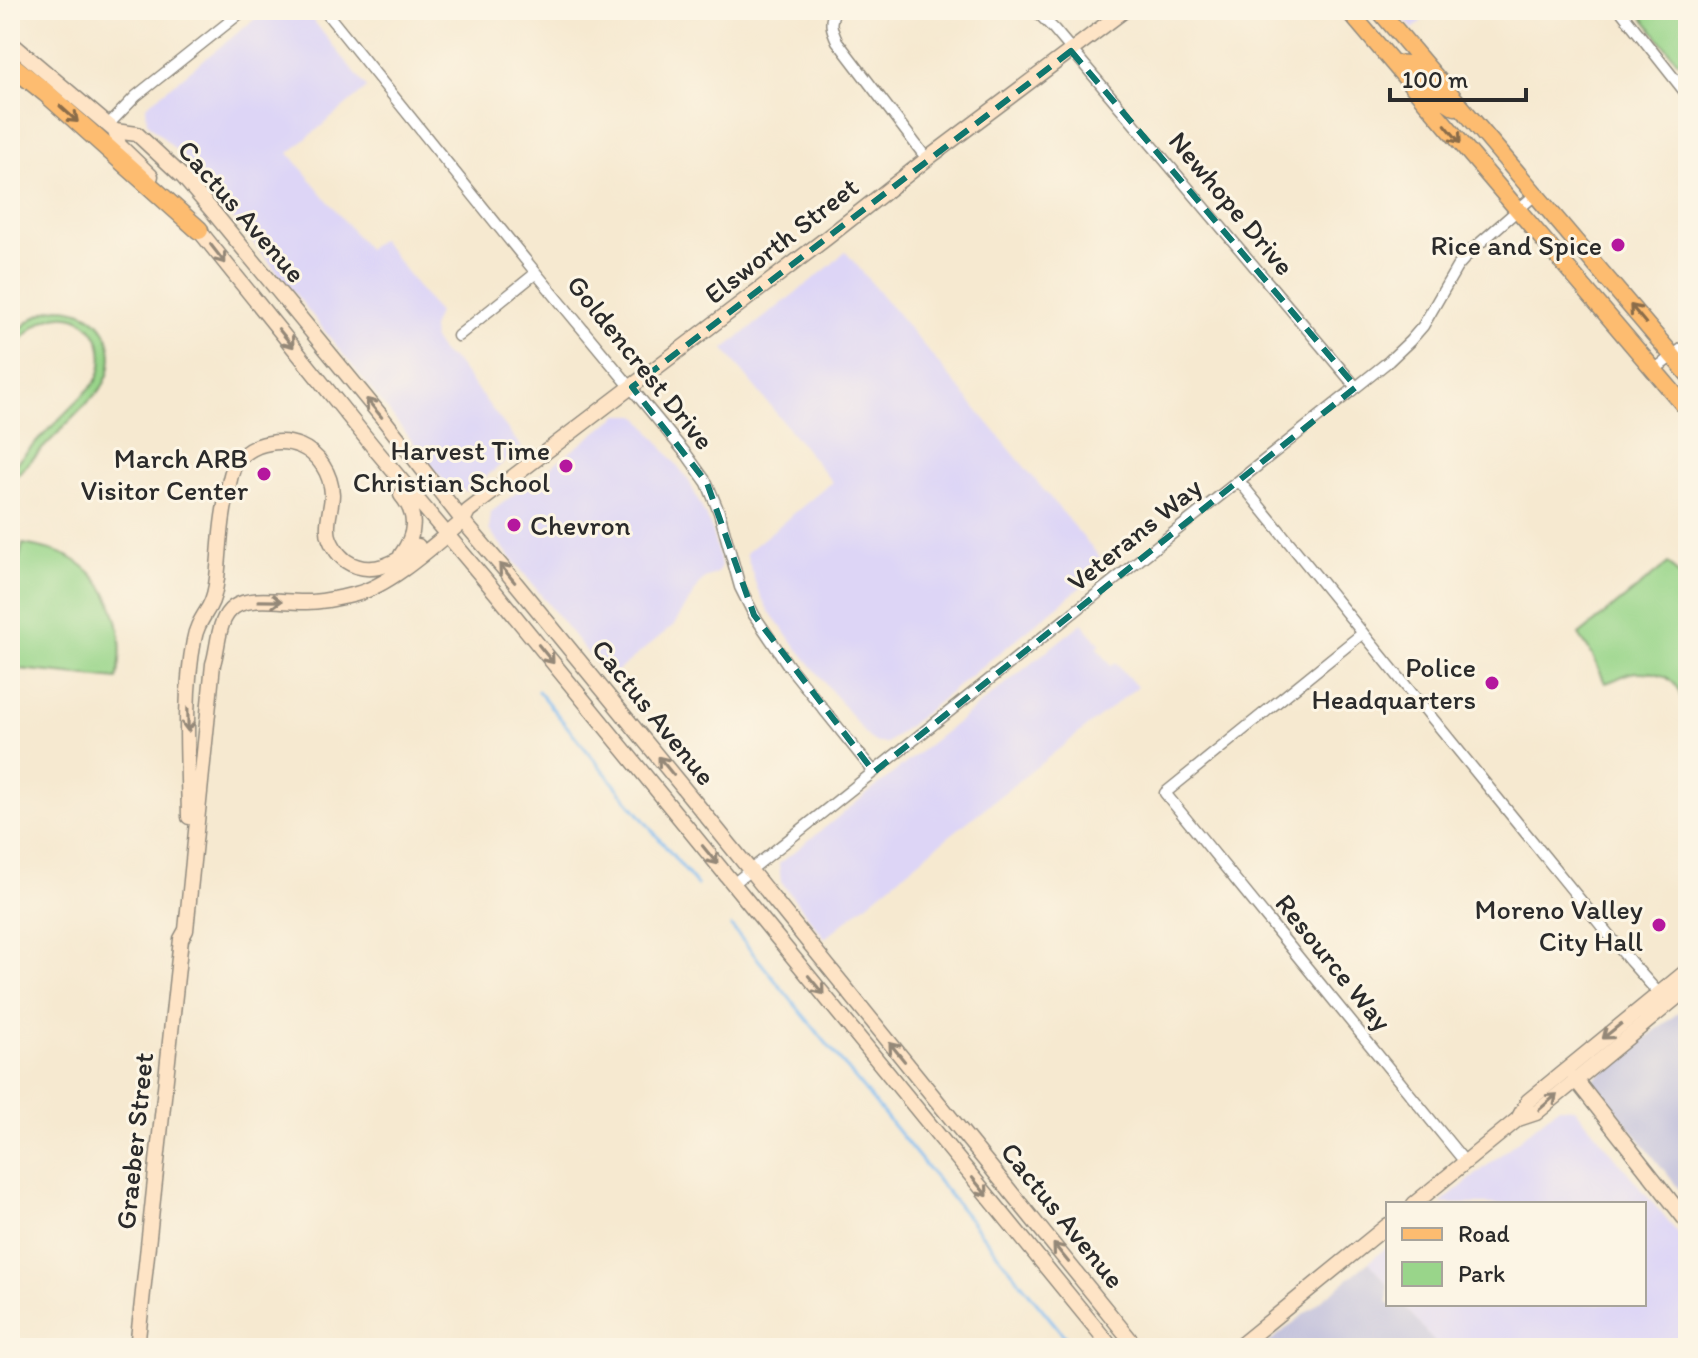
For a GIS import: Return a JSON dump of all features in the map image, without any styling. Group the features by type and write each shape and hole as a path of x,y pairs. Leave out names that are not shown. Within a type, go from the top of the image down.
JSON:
{"highway":[{"path":"10,64 199,230"}],"main road":[{"name":"Elsworth Street","path":"443,531 1125,10"},
{"path":"1348,10 1688,410"},
{"path":"1362,10 1388,41 1406,42"},
{"path":"1379,10 1688,374"},
{"name":"Cactus Avenue","path":"10,42 112,128 137,134 183,177 462,515 1137,1348"},
{"path":"1393,63 1408,64 1436,95 1470,116"},
{"name":"Cactus Avenue","path":"112,128 119,145 176,202 1112,1348"},
{"name":"Graeber Street","path":"181,939 176,930 190,822 187,682 196,628 210,606 217,581 222,509 231,472 245,453 276,441 301,446 319,461 326,471 332,494 327,534 344,558"},
{"path":"375,449 395,487 410,505 412,514 413,532 398,559"},
{"path":"324,549 348,562 373,569 387,566 443,531"},
{"name":"Graeber Street","path":"137,1348 181,939 186,930 213,664 225,618 230,610 245,602 326,601 367,591 394,576 443,531"},
{"path":"1416,1202 1518,1119 1536,1113 1664,999 1688,970"},
{"path":"1518,1119 1528,1101 1664,999 1688,988"},
{"path":"1575,1079 1688,1223"},
{"path":"1237,1348 1386,1227"}],"street":[{"path":"112,128 136,96 244,10"},
{"name":"Goldencrest Drive","path":"324,10 687,455 707,483 719,512 740,587 754,615 788,665 874,772"},
{"path":"836,10 830,27 837,41 927,159"},
{"name":"Newhope Drive","path":"1035,10 1356,387"},
{"path":"1620,10 1686,89"},
{"name":"Veterans Way","path":"733,884 1410,341 1423,326 1457,267 1536,194"},
{"path":"458,336 536,273"},
{"path":"1654,370 1688,344"},
{"path":"1239,481 1664,999"},
{"name":"Resource Way","path":"1363,633 1165,793 1465,1162"}],"highlighted area":[{"path":"1071,51 1356,387 874,772 754,615 707,483 632,387"}],"shaded area":[{"path":"266,10 305,10 367,88 289,153 367,249 381,239 438,313 432,328 433,339 442,353 455,361 522,448 468,491 450,489 181,155 147,122 146,106"},
{"path":"1396,10 1433,10 1413,29"},
{"path":"845,251 1107,566 887,743 877,743 869,738 768,610 757,588 746,553 832,482 724,349"},
{"path":"619,415 637,415 688,479 710,525 721,566 717,573 700,584 674,625 611,676 606,676 489,530 491,512"},
{"path":"1082,623 1101,645 1097,648 1112,666 1115,662 1137,687 825,938 781,882 779,864"},
{"path":"1688,1005 1688,1200 1592,1080"},
{"path":"1559,1107 1575,1108 1688,1246 1688,1331 1667,1348 1439,1348 1405,1306 1646,1306 1646,1202 1442,1202"},
{"path":"1386,1248 1386,1283 1369,1262"},
{"path":"1369,1262 1386,1283 1386,1306 1405,1306 1439,1348 1262,1348"}],"green space":[{"path":"1637,10 1688,10 1688,64 1677,61"},
{"path":"58,308 84,313 102,327 111,358 106,380 100,390 10,482 10,469 94,384 100,371 100,344 86,323 75,317 48,319 28,333 10,352 10,339 21,328 38,316"},
{"path":"23,544 71,558 85,568 107,595 118,627 120,662 117,679 10,668 10,595"},
{"path":"1668,563 1688,585 1688,719 1678,690 1663,676 1633,672 1605,683 1579,635"}],"waterway":[{"path":"538,691 697,885"},
{"path":"731,926 1074,1348"}],"place":[{"name":"Rice and Spice","path":"1618,245"},
{"name":"Harvest Time Christian School","path":"566,466"},
{"name":"March ARB Visitor Center","path":"264,474"},
{"name":"Chevron","path":"514,525"},
{"name":"Police Headquarters","path":"1492,683"},
{"name":"Moreno Valley City Hall","path":"1659,925"}]}
